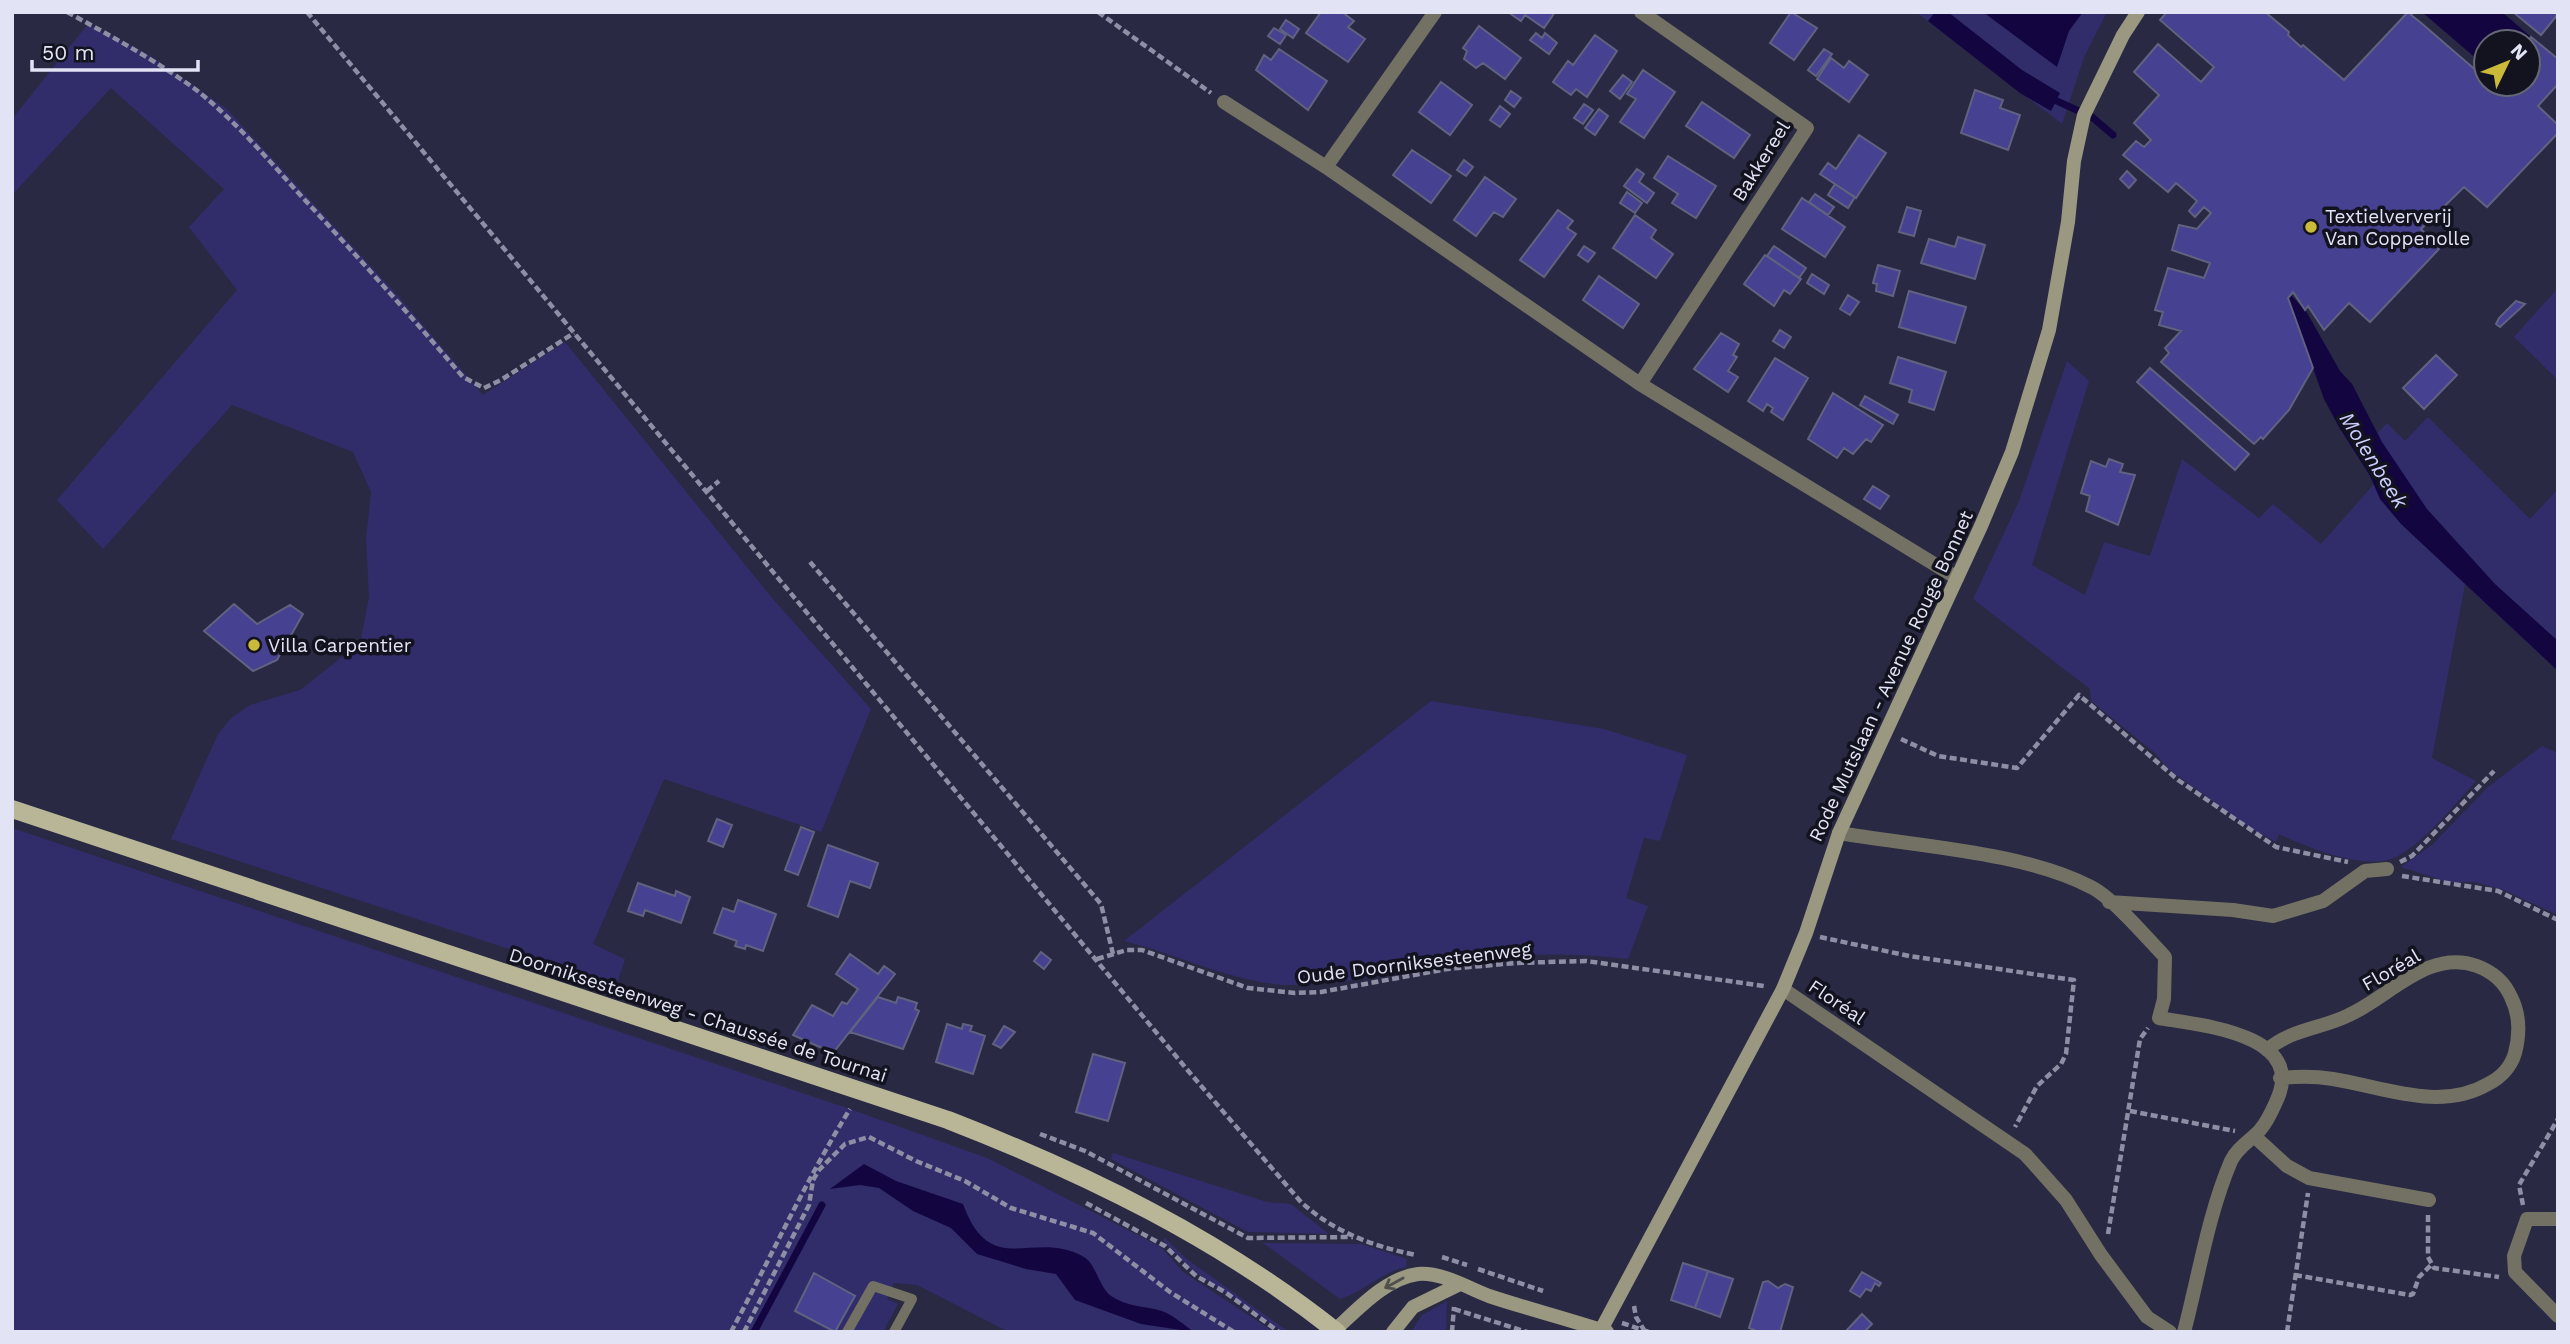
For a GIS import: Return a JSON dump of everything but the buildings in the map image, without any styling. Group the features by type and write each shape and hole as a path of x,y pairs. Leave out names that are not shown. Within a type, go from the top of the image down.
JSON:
{"main road":[{"name":"Doorniksesteenweg - Chaussée de Tournai","path":"12,809 948,1120 1004,1142 1121,1194 1177,1224 1274,1284 1336,1331"}],"street":[{"path":"1326,167 1436,12"},
{"name":"Bakkereel","path":"1640,384 1807,128 1641,12"},
{"name":"Rode Mutslaan - Avenue Rouge Bonnet","path":"1605,1326 1783,989 1806,933 1826,864 1839,833 2012,452 2039,365 2057,291 2080,133 2091,100 2123,35 2138,12"},
{"path":"1224,102 1326,167 1640,384 1957,578"},
{"path":"1839,833 2049,869 2094,888 2165,957 2164,999 2159,1018 2236,1033 2256,1040 2280,1068 2278,1100 2254,1136 2234,1154 2221,1186 2184,1332"},
{"path":"2109,902 2233,910 2273,916 2323,901 2365,870 2387,869"},
{"name":"Floréal","path":"2267,1050 2295,1032 2346,1017 2422,970 2462,960 2501,979 2518,1017 2518,1041 2513,1060 2499,1078 2478,1090 2452,1096 2423,1097 2333,1079 2299,1076 2280,1078"},
{"name":"Floréal","path":"1783,989 2025,1154 2066,1200 2101,1255 2147,1317 2170,1332"},
{"path":"2254,1136 2287,1166 2309,1178 2429,1200"},
{"path":"2558,1219 2527,1219 2514,1256 2515,1272 2558,1317"},
{"path":"1336,1331 1382,1290 1405,1277 1435,1275 1458,1285 1605,1326"},
{"path":"1393,1332 1413,1307 1458,1285"}],"lane":[{"path":"847,1332 873,1286 912,1299 894,1332"}],"path":[{"path":"67,12 137,51 195,89 222,113 255,144 364,263 463,377 484,388 574,333"},
{"path":"307,12 574,333 709,489 1290,1190 1317,1216 1354,1237 1423,1256"},
{"path":"1098,12 1224,102"},
{"path":"709,489 719,481"},
{"path":"810,562 1101,904 1113,954"},
{"path":"1886,731 1938,756 2017,768 2079,695 2178,780 2276,847 2329,856 2365,870"},
{"path":"2387,869 2412,856 2494,771"},
{"path":"2387,869 2424,881 2498,891 2558,920"},
{"path":"1806,933 1909,956 2074,980 2066,1054 2061,1064 2037,1086 2007,1142"},
{"name":"Oude Doorniksesteenweg","path":"1097,959 1142,950 1248,988 1295,993 1321,992 1447,969 1586,961 1783,989"},
{"path":"2101,1255 2107,1239 2140,1039 2159,1018"},
{"path":"731,1332 799,1205 811,1171 850,1109 863,1113"},
{"path":"2130,1111 2254,1136"},
{"path":"2527,1219 2519,1185 2558,1119"},
{"path":"744,1332 806,1212 813,1180 819,1170 845,1143 869,1137 916,1161 965,1181 1011,1208 1094,1233 1170,1292 1234,1332"},
{"path":"2287,1332 2309,1178"},
{"path":"2429,1200 2428,1246 2434,1268 2498,1277 2515,1272"},
{"path":"1083,1202 1165,1246 1196,1276 1225,1292 1279,1332"},
{"path":"1248,1238 1354,1237"},
{"path":"1435,1257 1460,1261 1553,1295"},
{"path":"2295,1275 2410,1295 2413,1294 2419,1277 2432,1264"},
{"path":"1452,1332 1454,1309 1527,1332"},
{"path":"1605,1326 1649,1332"}],"shaded area":[{"path":"1916,12 2107,12 2084,57 2062,124"},
{"path":"88,24 149,55 227,109 398,296 483,395 565,342 772,598 871,709 821,832 664,779 593,944 625,959 617,984 171,839 218,734 231,718 250,705 300,690 360,643 369,597 366,539 371,492 353,452 232,405 103,549 57,500 237,290 189,227 224,189 111,88 12,195 12,119"},
{"path":"2558,288 2558,380 2514,337"},
{"path":"2067,361 2089,381 2032,565 2085,595 2104,542 2150,556 2182,459 2259,518 2273,504 2321,544 2382,475 2365,446 2387,423 2405,441 2428,417 2530,519 2558,489 2558,671 2465,584 2432,758 2476,781 2440,822 2409,849 2386,860 2355,860 2321,851 2279,834 2276,842 2247,826 2167,768 2156,754 2091,701 2090,689 1973,599 2019,501"},
{"path":"1431,701 1604,729 1687,755 1660,841 1644,838 1626,898 1648,906 1628,959 1568,955 1509,956 1447,963 1338,982 1294,985 1274,984 1231,975 1124,941"},
{"path":"2542,746 2558,753 2558,915 2504,890 2474,882 2448,882 2401,867 2433,844 2488,787"},
{"path":"12,828 850,1109 987,1158 1161,1247 1183,1272 1274,1332 1009,1332 917,1285 894,1283 887,1299 898,1304 883,1332 12,1332"},
{"path":"1113,1153 1267,1202 1291,1204 1329,1234 1248,1232 1111,1159"},
{"path":"1164,1237 1188,1260 1289,1332 1283,1332 1188,1267 1164,1242"},
{"path":"1263,1243 1361,1244 1407,1259 1406,1267 1340,1299"},
{"path":"1447,1301 1446,1332 1411,1332 1422,1315"}],"water":[{"path":"1935,12 1948,12 2022,70 2060,93 2051,111 2020,93 1928,21"},
{"path":"1983,12 2083,12 2069,31 2057,67"},
{"path":"2422,12 2502,12 2521,28 2472,28 2472,55"},
{"path":"2291,295 2306,311 2340,371 2352,384 2382,442 2427,509 2495,584 2558,641 2558,671 2401,524 2380,499 2370,476 2324,399 2288,298"},
{"path":"864,1164 896,1181 963,1204 974,1227 987,1241 1000,1247 1048,1247 1084,1257 1111,1296 1166,1313 1194,1332 1141,1324 1075,1300 1056,1274 1026,1269 977,1254 951,1228 913,1211 879,1188 860,1185 830,1189"}],"waterway":[{"name":"Molenbeek","path":"2048,97 2092,117 2113,135"},
{"path":"754,1332 822,1205"}],"place":[{"name":"Textielververij Van Coppenolle","path":"2311,227"},
{"name":"Villa Carpentier","path":"254,645"}]}
